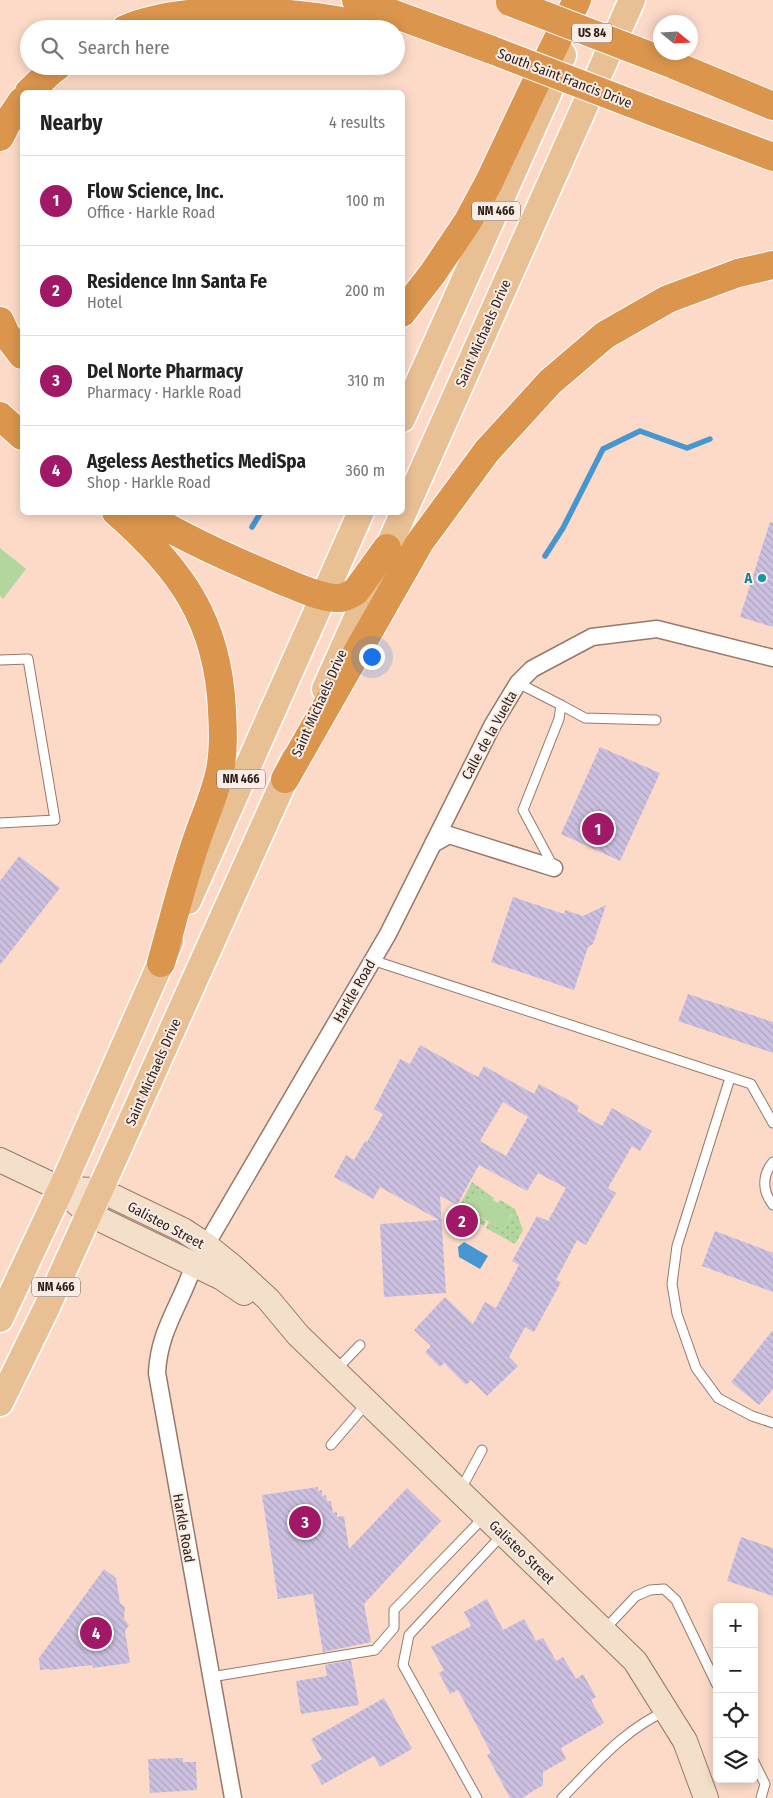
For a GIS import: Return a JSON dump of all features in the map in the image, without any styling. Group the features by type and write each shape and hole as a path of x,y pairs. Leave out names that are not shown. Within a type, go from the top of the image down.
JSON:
{"highway":[{"name":"South Saint Francis Drive","path":"356,0 405,20"},
{"path":"405,309 434,273 468,221 489,182 577,0"},
{"name":"US 84","path":"508,1 674,65 773,106"},
{"path":"158,20 210,12 254,13 335,20"},
{"name":"South Saint Francis Drive","path":"405,20 490,55 583,85 773,157"},
{"path":"405,37 490,55"},
{"path":"31,90 47,75"},
{"path":"0,137 20,104"},
{"path":"285,778 420,542 487,451 550,382 605,335 668,299 738,273 773,265"},
{"path":"0,321 6,334 20,352"},
{"path":"0,416 20,434"},
{"path":"119,515 146,539 167,562 197,608 209,637 222,696 224,734 215,790 209,811 197,838 161,963"},
{"path":"146,515 160,524 240,563 323,596 335,598 350,595 356,591 387,548"}],"main road":[{"name":"NM 466","path":"405,412 548,94 584,0"},
{"name":"Saint Michaels Drive","path":"405,508 632,0"},
{"name":"NM 466","path":"3,1312 61,1189 360,515"},
{"name":"Saint Michaels Drive","path":"0,1403 47,1307 100,1190 402,515"}],"street":[{"name":"Calle de la Vuelta","path":"433,844 492,726 518,683 532,669 592,637 657,629 773,658"},
{"path":"433,844 449,836 554,868"},
{"name":"Harkle Road","path":"233,1798 157,1373 160,1345 200,1254 388,934 433,844"},
{"name":"Galisteo Street","path":"0,1160 61,1189 89,1214 232,1266 268,1299 298,1335 334,1371 635,1661 685,1741 706,1798"},
{"name":"Galisteo Street","path":"61,1189 100,1190 183,1230 200,1254"}],"lane":[{"path":"0,660 28,659 55,820 0,823"},
{"path":"518,683 585,718 656,720"},
{"path":"554,868 523,810 559,719 560,705"},
{"path":"372,960 751,1084 773,1123"},
{"path":"730,1078 677,1246 672,1284 677,1314 696,1368 701,1375 718,1398 752,1416 773,1423"},
{"path":"773,1162 766,1173 764,1183 766,1194 773,1205"},
{"path":"334,1371 360,1345"},
{"path":"330,1445 367,1403"},
{"path":"460,1491 482,1450"},
{"path":"211,1677 375,1650 394,1628 394,1610 485,1516"},
{"path":"477,1798 403,1665 409,1635 504,1534"},
{"path":"604,1630 636,1596 650,1590 664,1589 676,1600 713,1677"},
{"path":"562,1798 615,1744 646,1720 666,1711"},
{"path":"758,1770 765,1784 761,1798"}],"green space":[{"path":"0,548 26,569 3,599 0,596"},
{"path":"472,1182 494,1198 493,1200 478,1192 467,1209 486,1221 484,1226 457,1211"},
{"path":"478,1191 513,1212 503,1230 467,1209"},
{"path":"500,1200 515,1209 523,1230 515,1244 486,1228 489,1222 503,1230 513,1213 498,1203"}],"water":[{"path":"464,1242 488,1256 480,1269 459,1257 458,1247"}],"building":[{"name":"A","path":"770,522 773,523 773,627 740,617"},
{"path":"600,747 660,773 620,861 561,834"},
{"path":"19,856 60,888 0,965 0,881"},
{"path":"513,897 564,914 565,910 583,916 606,905 593,944 588,947 574,990 491,962"},
{"path":"688,994 773,1022 773,1053 678,1021"},
{"path":"420,1045 478,1077 484,1066 534,1094 539,1084 579,1106 577,1111 602,1126 612,1108 652,1131 640,1151 632,1146 608,1188 616,1193 586,1245 577,1240 556,1280 561,1282 534,1332 525,1327 509,1357 518,1366 487,1396 471,1380 466,1385 444,1363 440,1367 425,1352 431,1346 414,1330 445,1297 473,1324 485,1302 496,1308 519,1265 512,1261 537,1216 548,1221 566,1188 538,1173 527,1191 479,1165 457,1205 440,1196 446,1293 384,1297 380,1224 439,1220 380,1187 373,1199 334,1177 346,1155 354,1160 383,1114 374,1109 400,1059 410,1064","holes":["503,1102 528,1117 506,1156 480,1141"]},
{"path":"715,1231 773,1253 773,1292 702,1266"},
{"path":"773,1330 773,1389 759,1405 731,1382"},
{"path":"318,1487 318,1491 322,1490 322,1496 326,1495 327,1501 331,1501 333,1513 337,1512 337,1517 344,1516 349,1549 407,1488 441,1521 364,1604 371,1642 323,1652 313,1594 278,1599 262,1495"},
{"path":"741,1537 773,1548 773,1596 727,1581"},
{"path":"104,1569 116,1578 120,1603 125,1607 124,1619 129,1625 125,1631 130,1663 93,1668 92,1665 40,1670 39,1658"},
{"path":"487,1599 503,1630 524,1619 536,1641 543,1638 556,1661 563,1657 576,1679 583,1674 596,1697 591,1700 604,1723 561,1748 566,1759 543,1772 543,1785 522,1798 510,1798 487,1755 491,1753 458,1690 450,1694 439,1673 444,1670 431,1647 471,1626 464,1612"},
{"path":"351,1660 359,1705 301,1714 296,1681 327,1676 325,1665"},
{"path":"384,1698 412,1749 380,1767 374,1756 322,1785 311,1765 322,1759 311,1739"},
{"path":"183,1758 183,1762 196,1762 197,1790 150,1793 148,1759"}],"waterway":[{"path":"545,556 563,528 603,449 640,431 687,448 710,439"},
{"path":"252,527 259,515"}],"place":[{"name":"A","path":"762,578"},
{"name":"Flow Science, Inc.","path":"598,829"},
{"name":"Residence Inn Santa Fe","path":"462,1221"},
{"name":"Del Norte Pharmacy","path":"305,1522"},
{"name":"Ageless Aesthetics MediSpa","path":"96,1633"}]}
